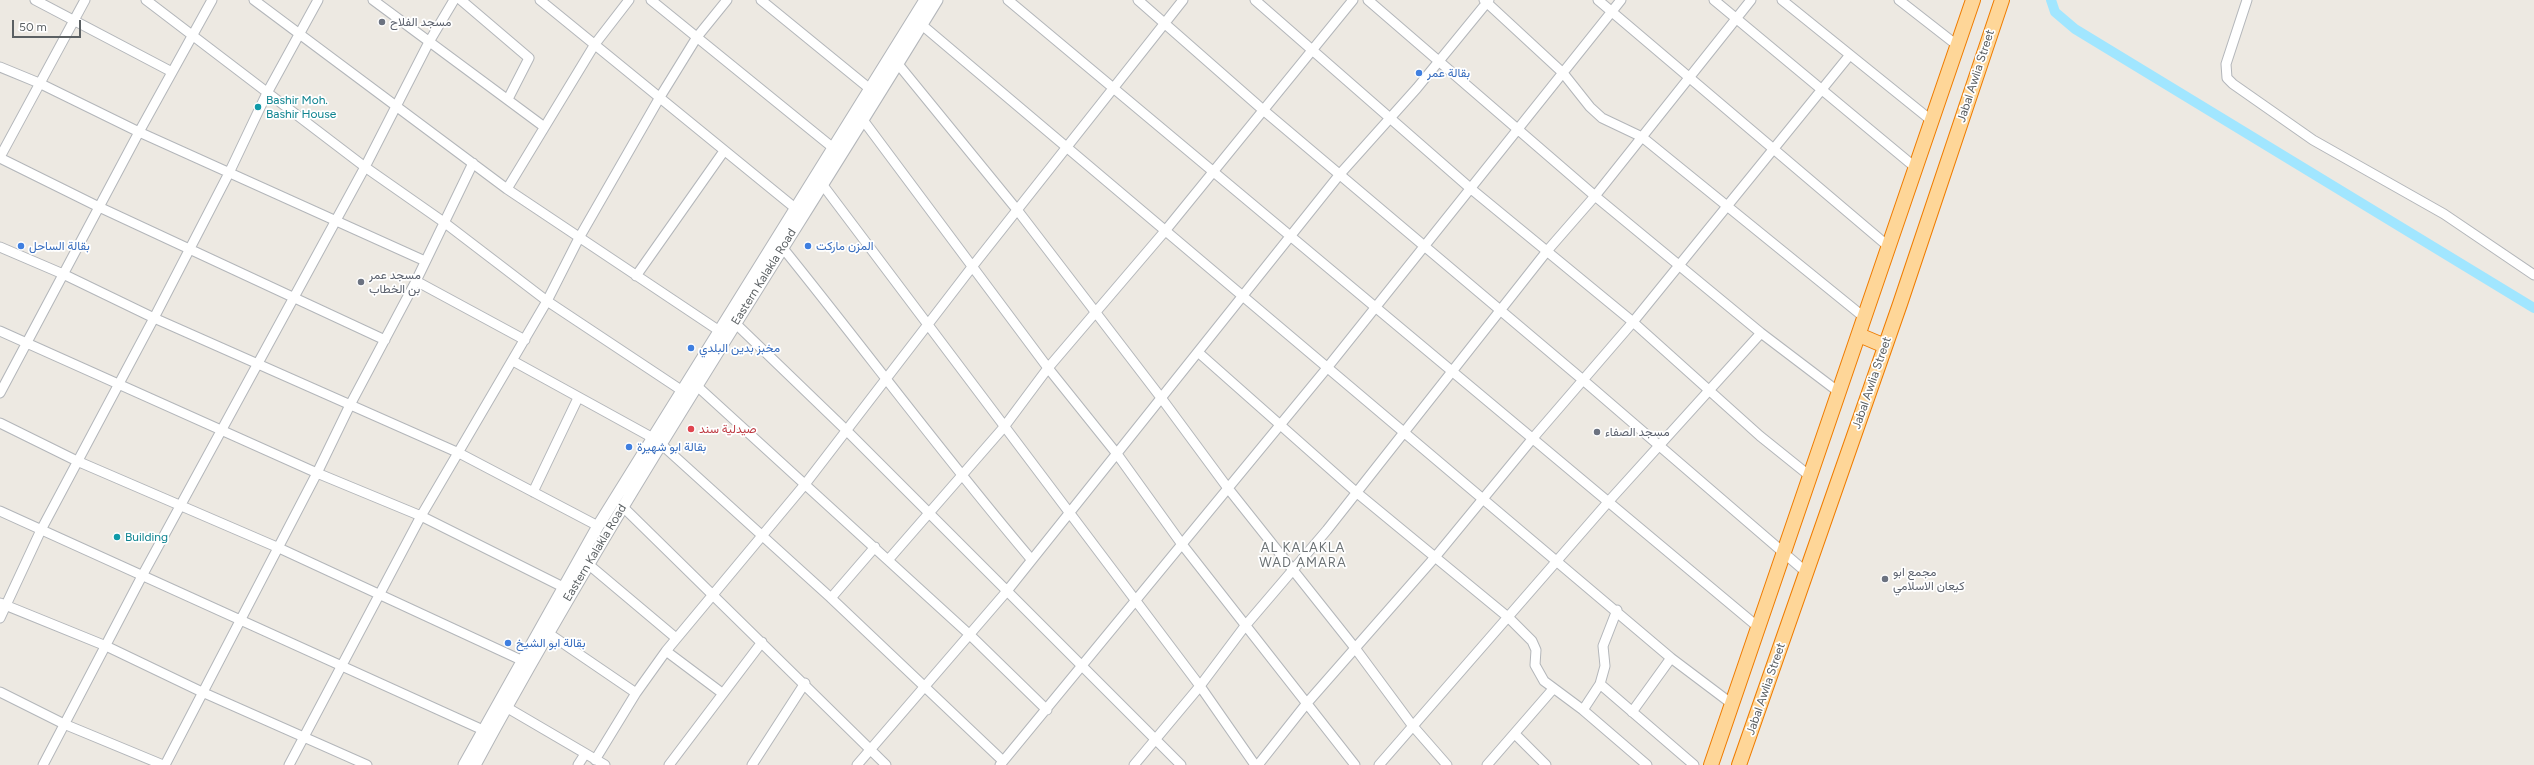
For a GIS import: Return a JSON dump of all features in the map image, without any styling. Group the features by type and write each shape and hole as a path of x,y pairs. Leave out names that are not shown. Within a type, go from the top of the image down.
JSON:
{"highway":[{"path":"1711,765 1840,393 1973,0"},
{"name":"Jabal Awlia Street","path":"1740,765 1885,346 2002,0"},
{"path":"1859,335 1885,346"}],"street":[{"path":"36,0 172,72"},
{"path":"85,0 75,21 39,83 0,157 99,208 189,248 385,340"},
{"path":"146,0 365,167 445,222 548,301 682,390"},
{"path":"0,393 139,132 194,36 212,0"},
{"path":"254,0 507,189 718,330"},
{"path":"0,618 3,604 41,530 117,384 154,318 229,173 267,93 318,0"},
{"path":"373,0 543,126"},
{"path":"43,765 142,576 223,430 365,167 429,42 454,0"},
{"path":"462,0 529,58 508,100"},
{"path":"540,0 795,208"},
{"path":"507,189 543,126 595,44 629,0"},
{"path":"651,0 832,147"},
{"path":"289,765 422,516 548,301 579,238 660,97 698,37 727,0"},
{"path":"761,0 870,88"},
{"name":"Eastern Kalakla Road","path":"464,765 521,660 598,526 697,386 782,247 937,0"},
{"path":"1008,0 1758,627"},
{"path":"1138,0 1262,109 1499,311 1583,380 1806,572"},
{"path":"595,760 636,694 676,638 713,597 806,483 846,430 888,379 972,267 1018,211 1115,88 1164,22 1183,0"},
{"path":"1255,0 1312,48 1470,188 1633,322 1710,392 1811,477"},
{"path":"889,560 1004,427 1048,368 1214,172 1262,109 1353,0"},
{"path":"1368,0 1595,196 1680,264 1761,333 1840,393"},
{"path":"1598,0 1688,78 1889,247"},
{"path":"514,361 657,441 831,598 926,687 1002,763 1083,666 1227,487 1281,425 1621,0"},
{"path":"1714,0 1821,91 1916,168"},
{"path":"1134,765 1200,686 1245,626 1294,571 1547,251 1595,196 1751,0"},
{"path":"1782,0 1849,56 1932,121"},
{"path":"1899,0 1958,46"},
{"path":"2247,0 2226,64 2227,78 2233,84 2313,140 2444,214 2534,275"},
{"name":"Eastern Kalakla Road","path":"475,765 548,633 622,506 657,441 682,390 923,1"},
{"path":"857,765 926,687 1007,591 1068,512 1162,399 1292,237 1340,174 1391,118 1487,1 1563,72 1590,107 1602,118 1642,137 1865,318"},
{"path":"922,25 1243,298 1483,500 1617,610 1671,658 1732,704"},
{"path":"1258,765 1307,703 1436,556 1533,438 1633,322 1849,56"},
{"path":"898,64 1018,211 1162,399 1227,487 1355,648 1412,724 1447,765"},
{"path":"0,67 39,83 139,132 425,261"},
{"path":"863,120 1048,368 1117,454 1181,543 1355,765"},
{"path":"636,276 724,151"},
{"path":"0,692 64,724 164,765 241,621 317,473 350,404 416,281 473,164"},
{"path":"822,184 929,324 1004,427 1200,686 1255,765"},
{"path":"0,247 63,274 154,318 459,453 598,526"},
{"path":"782,247 888,379 961,478 1031,559"},
{"path":"416,281 525,340"},
{"path":"735,323 846,430 1181,765"},
{"path":"0,331 317,473 422,516 563,587"},
{"path":"1379,765 1412,724 1509,618 1609,501 1658,446 1710,392 1761,333"},
{"path":"1199,353 1356,492 1436,556 1509,618 1532,642 1536,650 1535,666 1537,671 1554,689 1583,710 1647,765"},
{"path":"697,386 806,483 970,635 1047,710"},
{"path":"533,492 578,398"},
{"path":"0,423 77,461 278,548 521,660"},
{"path":"622,506 713,597 805,683 886,765"},
{"path":"0,511 483,730"},
{"path":"831,598 875,547"},
{"path":"588,564 676,638"},
{"path":"3,604 106,646 202,692 367,765"},
{"path":"1583,710 1600,684 1605,666 1603,646 1617,610"},
{"path":"548,633 636,694"},
{"path":"669,765 762,642"},
{"path":"666,651 722,693"},
{"path":"1632,712 1671,658"},
{"path":"752,765 805,683"},
{"path":"1600,684 1694,765"},
{"path":"1486,765 1554,689"},
{"path":"506,708 605,765"},
{"path":"1515,734 1546,765"},
{"path":"578,765 585,754"}],"waterway":[{"path":"2051,0 2055,12 2075,29 2534,308"}],"place":[{"name":"مسجد الفلاح","path":"382,22"},
{"name":"بقالة عمر","path":"1419,73"},
{"name":"Bashir Moh. Bashir House","path":"258,107"},
{"name":"بقالة الساحل","path":"21,246"},
{"name":"المزن ماركت","path":"808,246"},
{"name":"مسجد عمر بن الخطاب","path":"361,282"},
{"name":"مخبز بدين البلدي","path":"691,348"},
{"name":"صيدلية سند","path":"691,429"},
{"name":"مسجد الصفاء","path":"1597,432"},
{"name":"بقالة ابو شهيرة","path":"629,447"},
{"name":"Building","path":"117,537"},
{"name":"مجمع ابو كيعان الاسلامي","path":"1885,579"},
{"name":"بقالة ابو الشيخ","path":"508,643"}],"district":[{"name":"AL KALAKLA WAD AMARA","path":"1303,556"}]}
